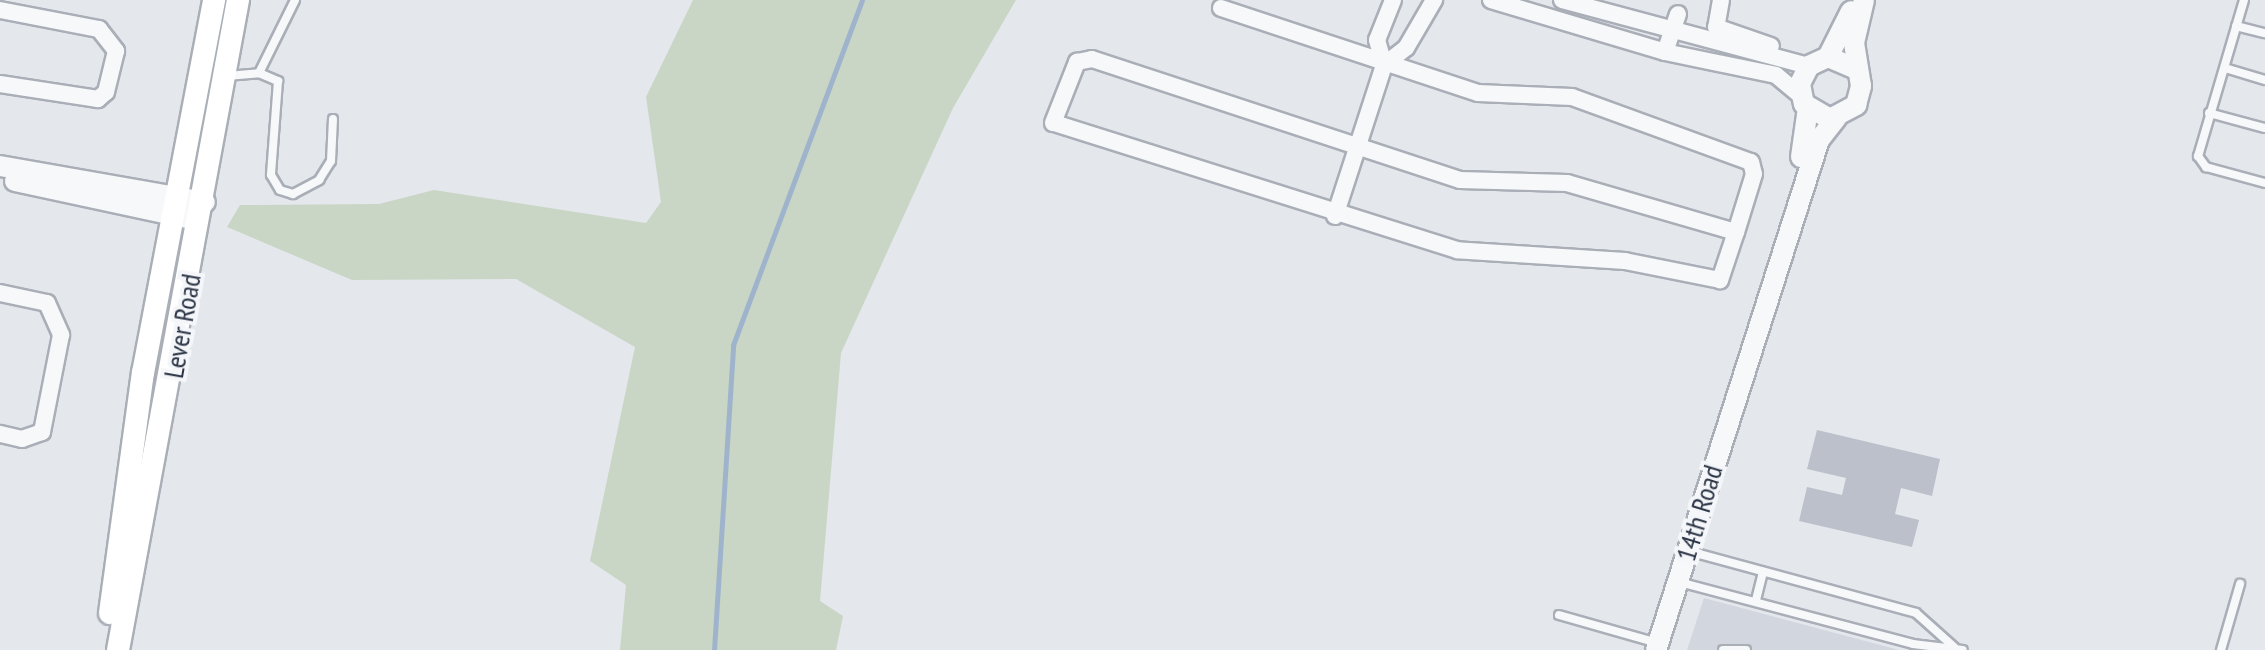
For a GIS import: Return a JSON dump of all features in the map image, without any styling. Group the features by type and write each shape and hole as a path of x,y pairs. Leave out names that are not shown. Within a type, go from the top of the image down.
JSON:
{"main road":[{"name":"Lever Road","path":"105,650 143,373 178,206 214,0"},
{"name":"Lever Road","path":"118,650 203,212 238,0"}],"street":[{"path":"1335,216 1384,65 1377,40 1393,0"},
{"path":"1384,65 1406,48 1434,0"},
{"path":"1491,0 1525,6 1545,19 1665,52 1776,75 1804,101 1836,118"},
{"path":"1545,19 1552,0"},
{"path":"1562,0 1675,22 1854,68 1864,0"},
{"path":"1721,0 1716,27 1771,46"},
{"path":"1818,61 1854,0"},
{"path":"1221,8 1384,65 1478,93 1572,97 1751,162 1754,174 1736,232 1715,283 1625,261 1457,250 1335,216 1056,128 1050,115 1084,58 1360,145 1460,180 1567,183 1736,232"},
{"path":"0,10 99,29 116,51 106,92 98,99 0,84"},
{"path":"1665,52 1675,22"},
{"name":"14th Road","path":"1657,647 1741,377 1807,137 1804,101 1818,61"},
{"name":"14th Road","path":"1741,377 1762,333 1819,140 1836,118 1860,96 1854,68"},
{"path":"0,166 203,212"},
{"path":"0,177 178,206"},
{"path":"0,293 47,303 61,335 42,432 22,439 0,434"}],"lane":[{"path":"259,73 295,0"},
{"path":"2244,0 2209,113 2199,162 2265,183"},
{"path":"2236,26 2265,33"},
{"path":"2225,68 2265,80"},
{"path":"226,76 259,73 278,81 271,175 280,190 293,194 319,180 331,161 333,119"},
{"path":"2209,113 2265,128"},
{"path":"1688,551 1916,613 1959,649"},
{"path":"1756,600 1763,572"},
{"path":"1678,582 1756,600 1913,644 1959,649"},
{"path":"2221,650 2240,584"},
{"path":"1559,615 1657,647"},
{"path":"1723,650 1746,650"}],"shaded area":[{"path":"1704,598 1899,650 1687,650"}],"green space":[{"path":"693,0 1016,0 953,108 841,353 820,601 843,616 836,650 620,650 626,585 590,561 635,347 516,279 352,280 227,227 240,205 379,204 434,190 646,223 661,202 646,97"}],"building":[{"path":"1817,430 1940,459 1932,496 1901,488 1895,514 1919,520 1912,547 1799,521 1807,487 1842,495 1846,478 1807,469"}],"waterway":[{"path":"714,650 733,345 862,0"}]}
